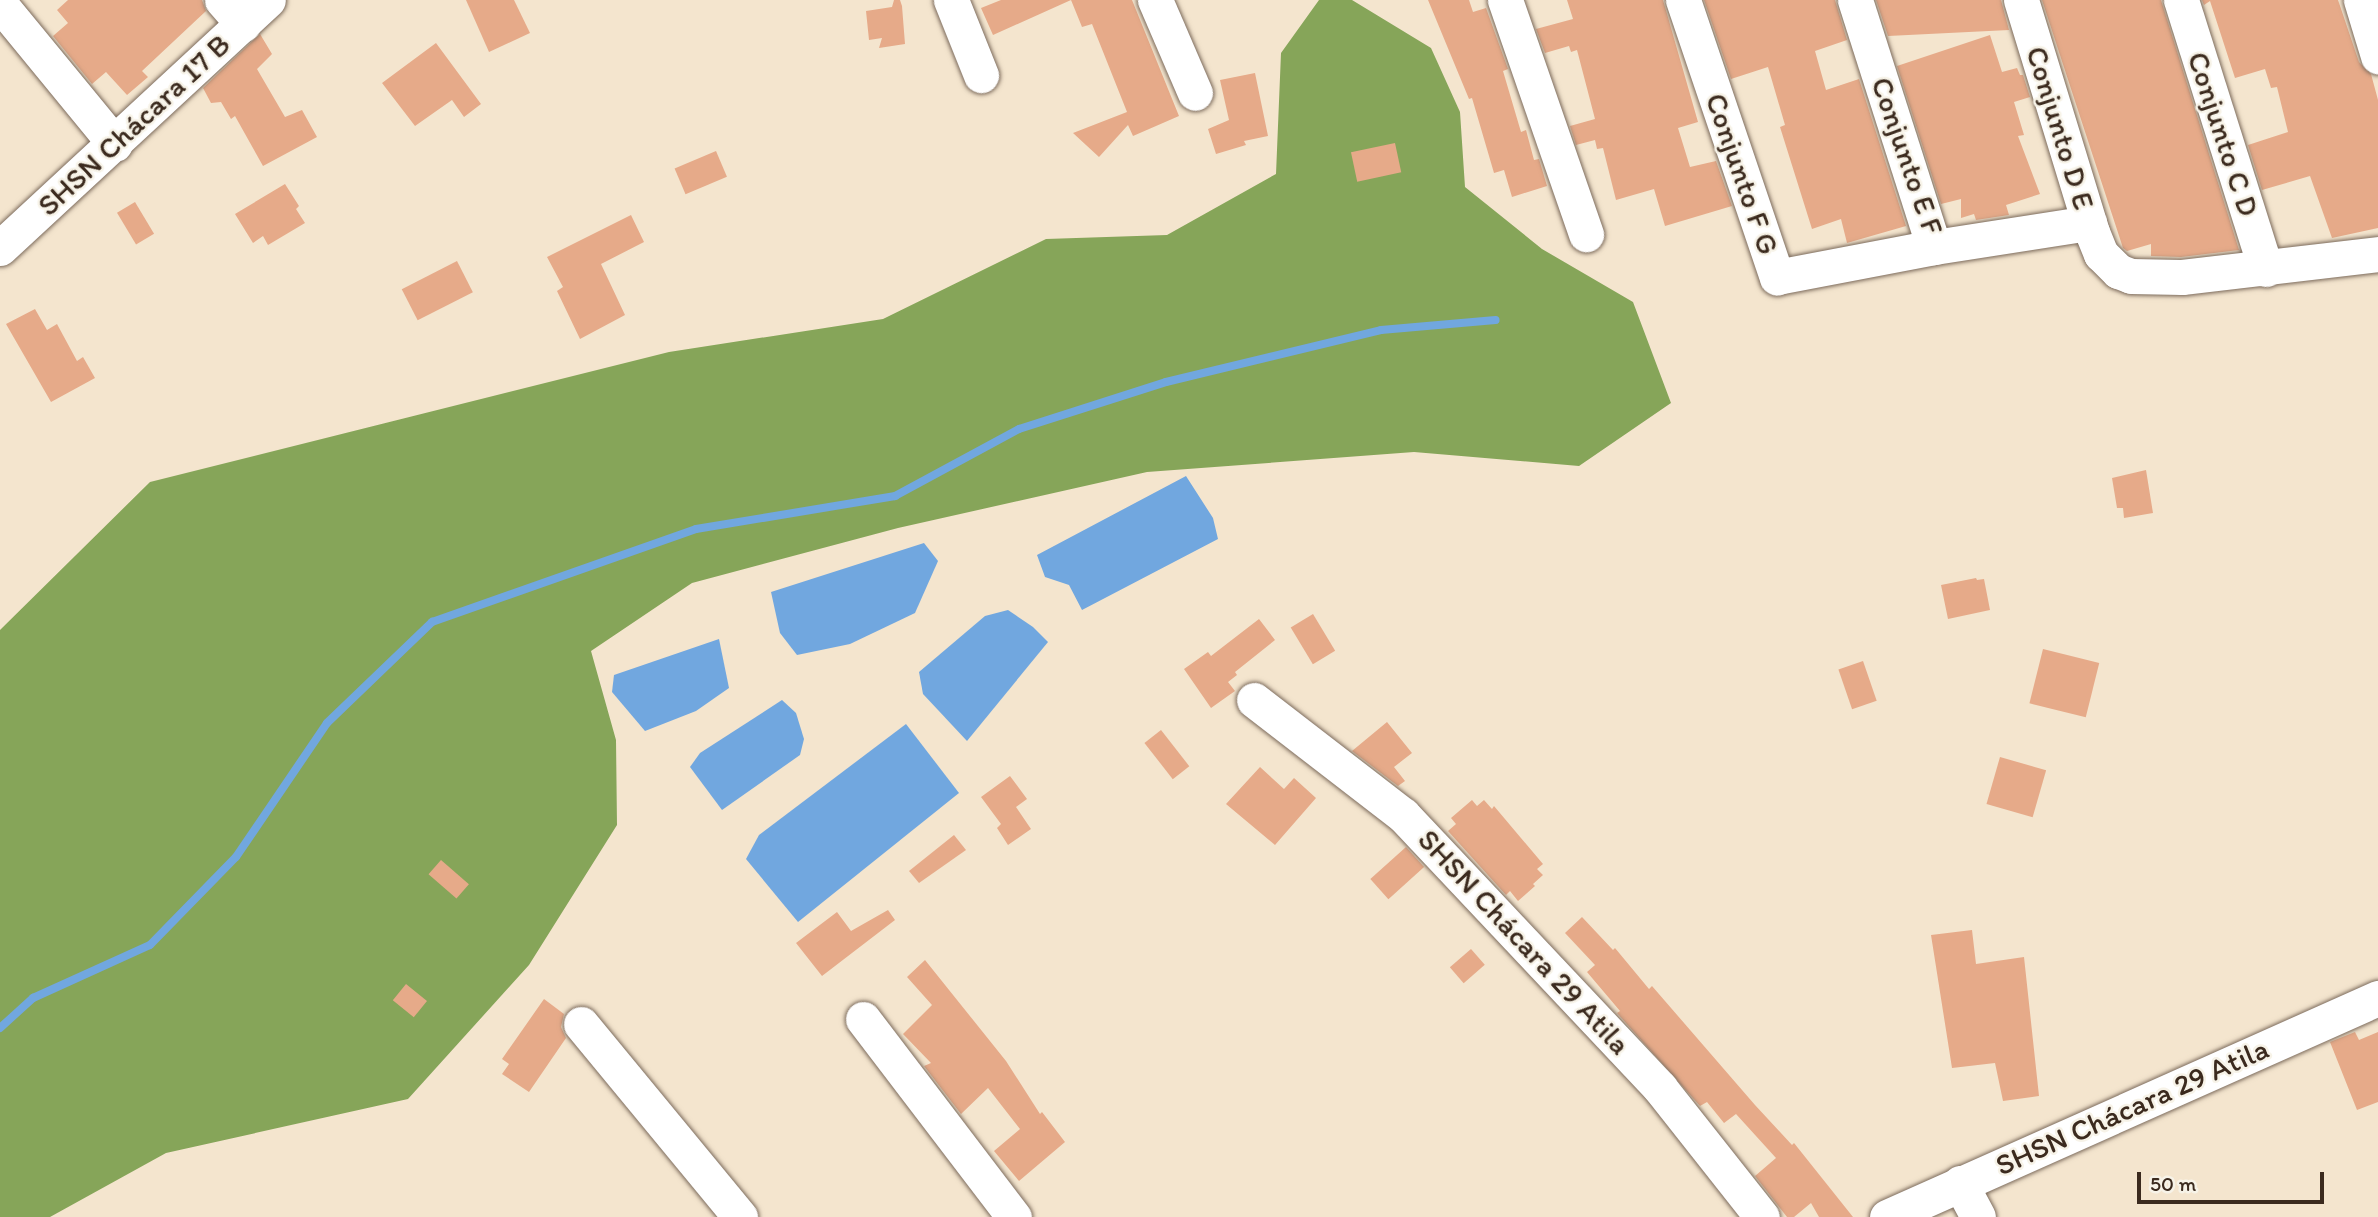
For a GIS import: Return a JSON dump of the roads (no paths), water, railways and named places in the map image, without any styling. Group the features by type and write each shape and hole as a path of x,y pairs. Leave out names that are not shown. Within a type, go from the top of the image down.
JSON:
{"street":[{"name":"SHSN Chácara 17 B","path":"0,248 115,144 232,12 268,0"},
{"path":"951,0 981,75"},
{"path":"1155,0 1195,93"},
{"path":"1505,0 1586,234"},
{"name":"Conjunto F G","path":"1683,0 1777,277 1934,247"},
{"name":"Conjunto E F","path":"1855,0 1934,247 2095,239"},
{"name":"Conjunto D E","path":"2021,0 2095,239"},
{"name":"Conjunto C D","path":"2181,0 2266,269"},
{"path":"2361,0 2378,56"},
{"path":"0,4 115,144"},
{"path":"2095,239 2118,271 2132,276 2182,277 2378,254"},
{"name":"SHSN Chácara 29 Atila","path":"1254,700 1403,815 1651,1078 1762,1217"},
{"name":"SHSN Chácara 29 Atila","path":"1887,1217 2378,998"},
{"path":"863,1019 1014,1217"},
{"path":"581,1024 740,1217"},
{"path":"1960,1183 1978,1217"}],"water":[{"path":"1186,476 1213,518 1218,539 1082,610 1069,585 1045,577 1037,555"},
{"path":"924,543 938,561 915,613 850,644 797,655 780,633 771,592"},
{"path":"1008,610 1033,627 1048,642 967,741 923,694 919,672 985,616"},
{"path":"719,639 729,688 696,711 645,731 612,692 614,675"},
{"path":"782,700 796,713 804,739 800,755 722,810 690,767 700,753"},
{"path":"906,724 959,793 798,922 746,859 759,835"}],"waterway":[{"path":"0,1028 33,998 150,945 236,857 327,723 432,622 696,529 895,496 1019,429 1166,382 1381,330 1496,320"}]}
